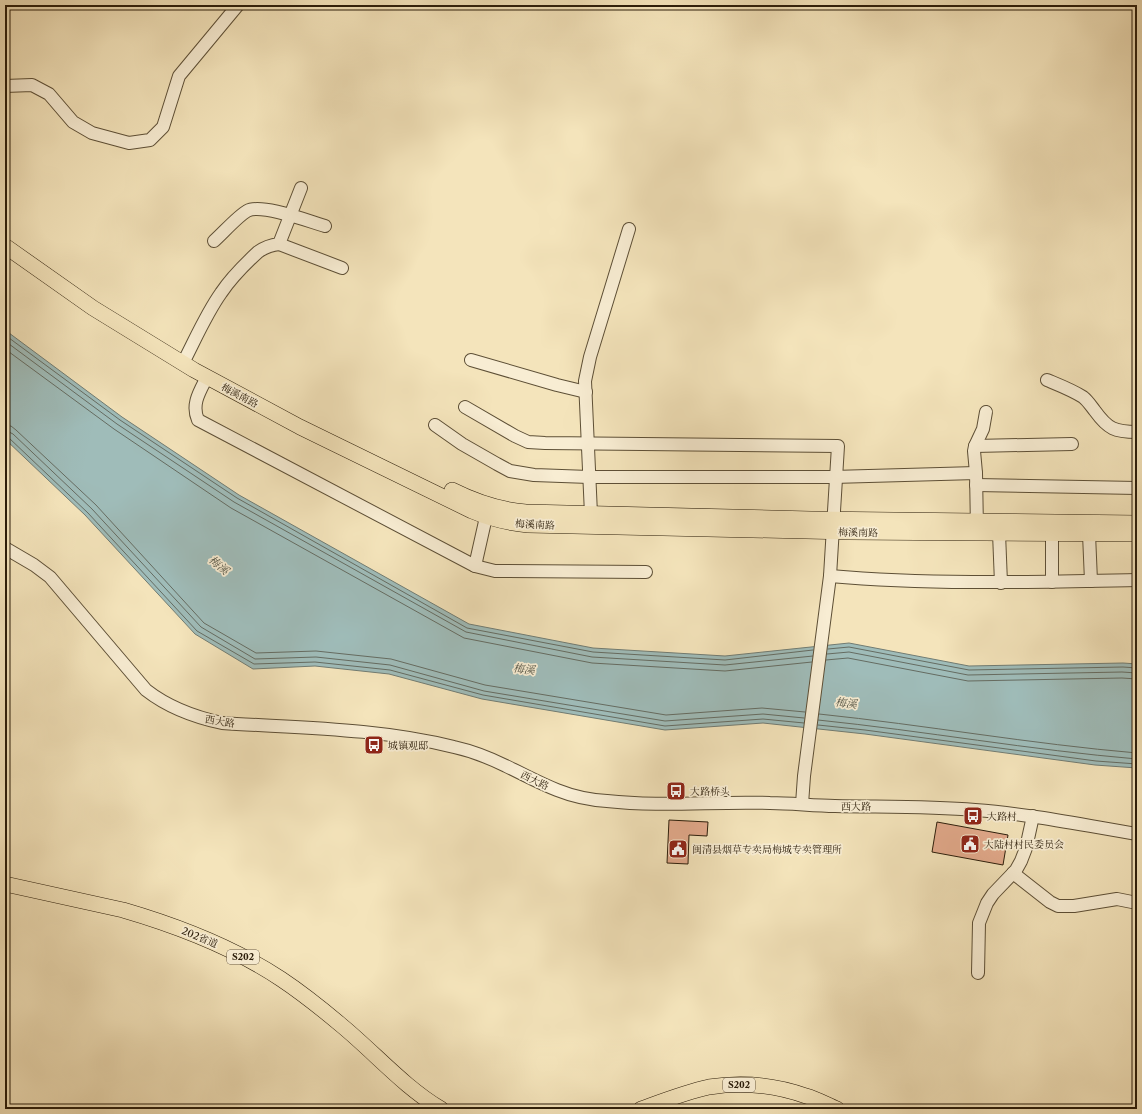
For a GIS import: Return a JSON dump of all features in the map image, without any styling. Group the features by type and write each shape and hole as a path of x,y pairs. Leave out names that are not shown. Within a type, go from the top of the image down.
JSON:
{"main road":[{"name":"梅溪南路","path":"5,240 78,288 118,317 185,360 207,377 300,427 486,517 501,521 528,525 977,527 1137,523"},
{"name":"梅溪南路","path":"5,246 93,308 185,360 470,498 513,511 834,526"},
{"name":"梅溪南路","path":"977,527 999,533 1137,534"},
{"name":"202省道","path":"5,884 138,914 201,937 242,956 282,979 314,1003 404,1082 441,1109"},
{"name":"S202","path":"641,1109 677,1096 708,1088 736,1085 778,1088 807,1096 837,1109"}],"street":[{"path":"5,86 32,85 49,94 73,122 92,133 129,143 150,140 163,127 179,76 238,5"},
{"path":"279,244 301,188"},
{"path":"214,240 245,212 252,209 266,209 325,226"},
{"path":"591,514 585,381 590,358 628,229"},
{"path":"185,360 211,308 221,293 231,280 263,248 279,244 342,268"},
{"path":"471,360 586,392"},
{"path":"207,377 197,395 195,414 198,420 476,566 495,571 646,572"},
{"path":"1047,380 1082,397 1110,427 1119,430 1137,432"},
{"path":"466,407 528,442 838,446 832,559 804,776 802,804"},
{"path":"977,527 974,451 983,430 986,412"},
{"path":"434,425 478,454 510,471 534,475 589,478 836,476 976,479 1137,488"},
{"path":"975,446 1072,444"},
{"path":"476,566 486,517"},
{"path":"999,533 1001,583"},
{"path":"1052,533 1052,582"},
{"path":"1089,534 1091,581"},
{"name":"西大路","path":"5,548 34,565 50,577 146,690 168,705 195,716 222,724 352,731 438,743 458,748 505,765 555,790 566,794 592,799 619,802 767,802 833,806 925,807 975,810 1032,816 1137,834"},
{"path":"830,576 888,581 1001,583 1137,580"},
{"path":"978,973 979,923 993,894 1014,873 1021,861 1026,848 1032,816"},
{"path":"1014,873 1050,902 1058,906 1074,906 1116,899 1137,903"}],"water":[{"name":"梅溪","path":"5,330 122,417 239,495 469,624 593,648 725,656 849,643 969,666 1137,664 1137,768 1095,765 865,734 763,723 665,730 482,699 389,674 315,666 253,669 195,634 85,515 5,439"}],"building":[{"name":"闽清县烟草专卖局梅城专卖管理所","path":"669,820 708,822 707,836 689,835 688,864 667,863"},
{"name":"大陆村村民委员会","path":"937,822 1008,835 1003,865 932,852"}],"place":[{"name":"城镇观邸","path":"374,745"},
{"name":"大路桥头","path":"676,791"},
{"name":"大路村","path":"973,816"},
{"name":"大陆村村民委员会","path":"970,844"},
{"name":"闽清县烟草专卖局梅城专卖管理所","path":"678,849"}]}
